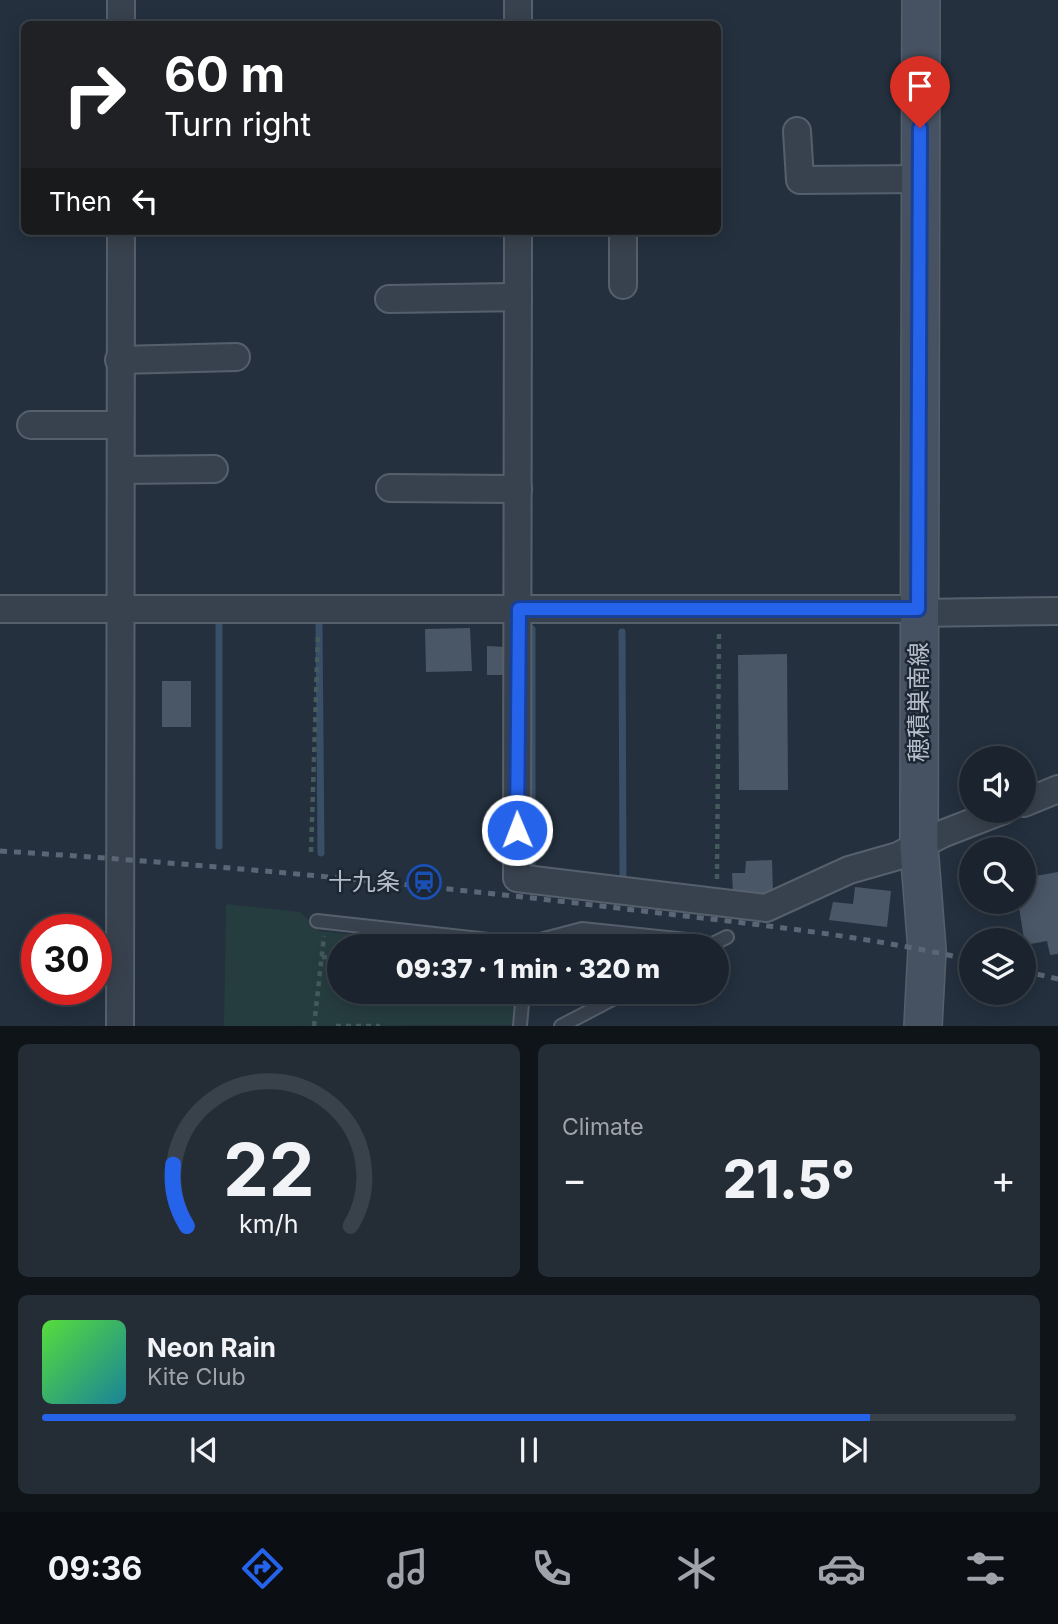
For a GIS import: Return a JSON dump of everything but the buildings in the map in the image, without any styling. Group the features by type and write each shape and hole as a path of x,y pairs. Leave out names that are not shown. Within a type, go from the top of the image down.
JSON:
{"main road":[{"name":"穂積巣南線","path":"921,0 918,611 919,847 927,950 923,1026"}],"street":[{"path":"121,0 121,21"},
{"path":"518,0 518,21"},
{"path":"797,131 800,180 920,179"},
{"path":"120,1026 121,235"},
{"path":"517,235 517,878 766,908 849,870 919,847 970,823"},
{"path":"623,235 624,285"},
{"path":"389,299 518,297"},
{"path":"119,360 236,357"},
{"path":"31,425 120,425"},
{"path":"121,470 214,469"},
{"path":"390,488 517,489"},
{"path":"0,609 1058,611"},
{"path":"1036,798 1058,789"}],"lane":[{"path":"321,926 407,934"},
{"path":"564,934 582,929 630,934"},
{"path":"520,1026 522,1004"},
{"path":"561,1026 603,1004"}],"path":[{"path":"311,852 319,610"},
{"path":"717,904 719,610"},
{"path":"314,1026 321,957 321,926"},
{"path":"321,957 327,957"},
{"path":"336,1026 380,1026"}],"green space":[{"path":"226,904 300,912 319,931 348,934 327,934 327,1004 517,1004 516,1025 224,1026"}],"waterway":[{"path":"319,624 321,853"},
{"path":"219,625 219,846"},
{"path":"532,629 532,870"},
{"path":"622,632 623,878"}],"railway":[{"path":"0,851 235,868 548,900 843,936 959,957"},
{"path":"1036,974 1058,979"}],"place":[{"name":"十九条","path":"424,882"}],"route":[{"path":"517,830 519,609 918,609 920,128"}]}
